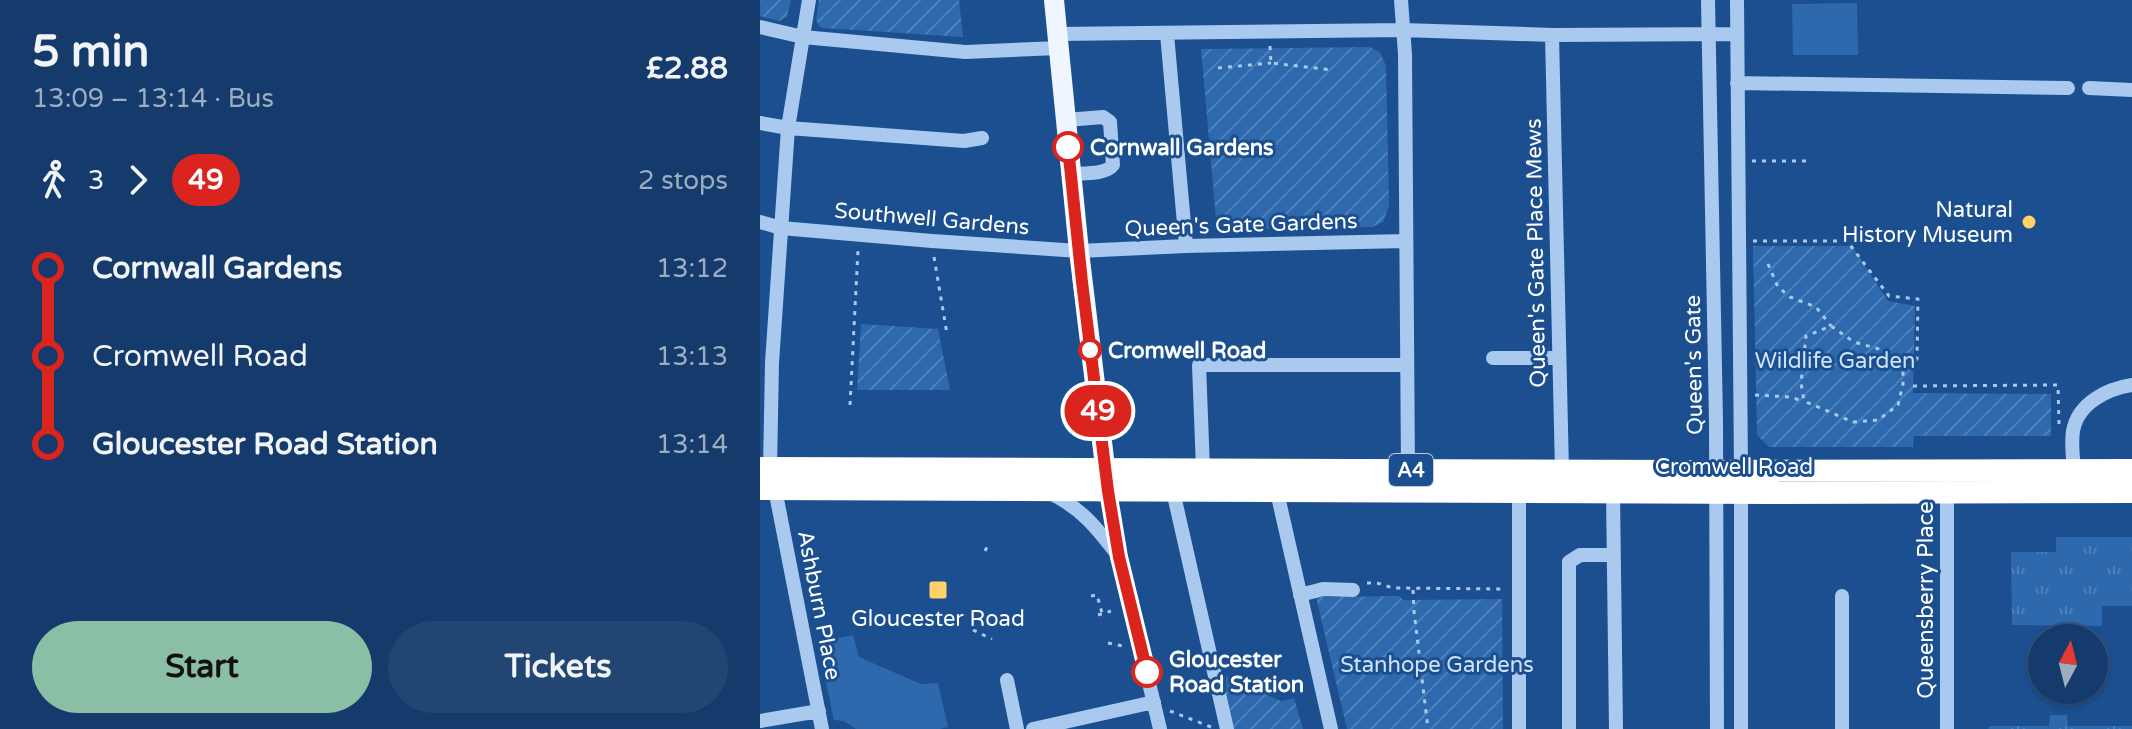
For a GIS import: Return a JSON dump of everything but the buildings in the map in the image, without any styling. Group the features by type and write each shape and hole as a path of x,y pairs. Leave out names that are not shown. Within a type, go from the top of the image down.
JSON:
{"highway":[{"name":"Cromwell Road","path":"766,478 1045,491 1203,469 1562,471 1716,482 1947,481 2132,492"},
{"name":"Cromwell Road","path":"1947,481 2074,470 2132,470"},
{"name":"Cromwell Road","path":"766,478 1107,480 1173,491 1277,492 1613,492 1716,482"}],"main road":[{"path":"1054,0 1079,251 1107,480"}],"street":[{"path":"803,37 809,0"},
{"path":"1401,0 1405,54 1408,470"},
{"name":"Queen's Gate","path":"1708,0 1717,729"},
{"path":"1737,0 1741,729"},
{"path":"760,27 803,37 965,52 1058,41 1167,34 1403,30 1552,35 1736,34"},
{"path":"1167,34 1186,246"},
{"name":"Queen's Gate Place Mews","path":"1552,35 1562,471"},
{"name":"Ashburn Place","path":"803,37 788,128 766,362 766,478 822,729"},
{"path":"1737,83 2068,88"},
{"path":"2089,88 2132,90"},
{"path":"1066,120 1103,117 1110,122 1112,168 1071,174"},
{"path":"760,123 788,128 964,141 982,138"},
{"name":"Southwell Gardens","path":"760,222 781,228 1079,251"},
{"name":"Queen's Gate Gardens","path":"1079,251 1406,241"},
{"path":"1493,358 1559,358"},
{"path":"1203,469 1199,365 1407,365"},
{"path":"2074,470 2073,431 2078,418 2087,406 2106,392 2132,385"},
{"path":"1107,480 1119,557 1160,729"},
{"name":"Queensberry Place","path":"1947,481 1947,729"},
{"path":"1045,491 1079,510 1119,557"},
{"path":"1173,491 1227,729"},
{"path":"1277,492 1331,729"},
{"path":"1519,492 1519,729"},
{"path":"1613,492 1616,729"},
{"path":"1569,729 1569,562 1580,555 1614,555"},
{"path":"1300,595 1323,589 1358,587"},
{"path":"1842,596 1842,729"},
{"path":"1007,680 1017,729"},
{"path":"1033,729 1154,702"},
{"path":"760,721 819,711"}],"path":[{"path":"1271,48 1271,63"},
{"path":"1218,68 1271,63 1333,70"},
{"path":"1738,161 1808,161"},
{"path":"850,405 859,235"},
{"path":"932,241 947,334"},
{"path":"1738,241 1847,241 1889,296 1918,299 1917,359 1903,368"},
{"path":"1755,395 1790,397 1853,422 1878,420 1898,405 1903,384 1903,368 1886,351 1854,342 1831,326 1816,307 1790,297 1778,287 1768,264"},
{"path":"1804,401 1801,383 1806,336 1831,326"},
{"path":"1913,386 2058,385 2059,428"},
{"path":"1358,587 1377,583 1393,588 1504,589"},
{"path":"1413,588 1428,729"},
{"path":"1091,596 1097,595 1100,614 1111,611"},
{"path":"973,630 992,639"},
{"path":"1108,643 1123,646"},
{"path":"1170,711 1215,729"}],"green space":[{"path":"760,0 791,0 787,17 779,21 760,16"},
{"path":"819,0 959,0 963,37 823,28 816,20"},
{"path":"1857,3 1858,55 1793,55 1792,4"},
{"path":"1369,47 1380,52 1386,66 1389,206 1383,222 1372,227 1217,230 1201,49"},
{"name":"Wildlife Garden","path":"1753,246 1852,246 1888,301 1915,306 1913,393 2051,394 2051,436 1914,436 1913,447 1769,447 1757,435"},
{"path":"861,324 938,329 950,390 857,390"},
{"path":"2056,537 2132,537 2132,606 2102,606 2102,624 2012,625 2011,552 2056,552"},
{"name":"Stanhope Gardens","path":"1399,596 1403,600 1502,599 1503,729 1347,729 1316,597"},
{"path":"853,635 859,657 921,684 938,683 948,727 856,729 844,721 834,720 818,645"},
{"path":"1222,674 1281,701 1294,698 1303,729 1234,729"},
{"path":"2050,715 2067,715 2068,726 2132,726 2132,729 1988,729 1990,726 2049,726"}],"bus line":[{"name":"49","path":"1068,147 1108,491 1119,557 1147,672"}],"place":[{"name":"Cornwall Gardens","path":"1068,147"},
{"name":"Natural History Museum","path":"2029,222"},
{"name":"Cromwell Road","path":"1090,350"},
{"name":"Gloucester Road","path":"938,590"},
{"name":"Gloucester Road Station","path":"1147,672"}]}
